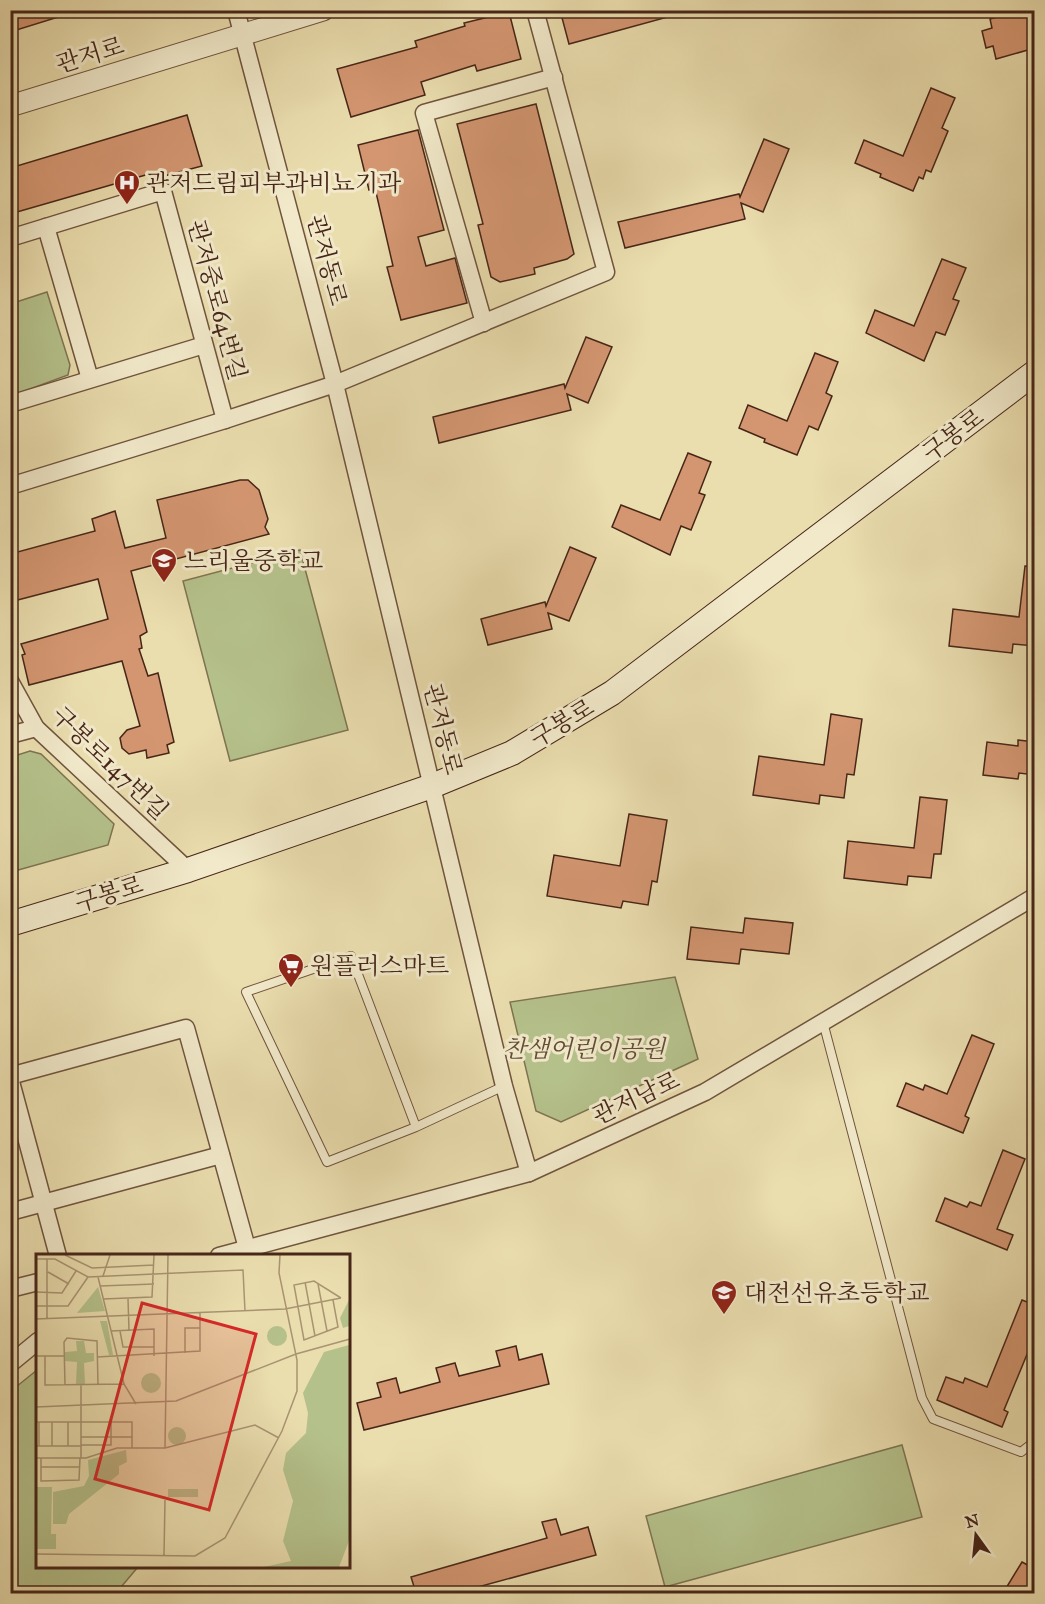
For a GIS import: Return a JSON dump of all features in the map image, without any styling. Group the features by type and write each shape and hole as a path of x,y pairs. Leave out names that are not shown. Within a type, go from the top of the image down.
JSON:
{"main road":[{"name":"구봉로","path":"10,924 188,870 432,786 512,753 612,693 1035,373"}],"street":[{"name":"관저동로","path":"236,10 335,384 504,1086 529,1173"},
{"name":"관저로","path":"10,106 323,10"},
{"path":"335,384 606,272 535,10"},
{"path":"484,324 424,113 554,77"},
{"name":"관저중로64번길","path":"46,227 163,191 225,420"},
{"path":"10,238 46,227 90,379"},
{"path":"10,404 204,345"},
{"name":"관저중로64번길","path":"10,486 335,384"},
{"name":"구봉로147번길","path":"10,681 36,728 188,870"},
{"path":"10,735 36,728"},
{"name":"관저남로","path":"226,1254 529,1173 705,1092 1035,897"},
{"path":"57,1254 10,1077 186,1028 247,1248"},
{"path":"10,1212 221,1155"},
{"path":"10,1289 36,1282"},
{"path":"10,1364 36,1343"}],"lane":[{"path":"416,1127 351,956 246,992 327,1162 416,1127 504,1086"},
{"path":"823,1022 922,1398 933,1419 1021,1452 1035,1442"}],"green space":[{"path":"47,292 70,365 68,375 11,396 10,304"},
{"path":"300,550 348,730 230,761 183,581"},
{"path":"30,751 41,754 114,824 108,845 11,872 11,757"},
{"name":"찬샘어린이공원","path":"675,977 698,1059 561,1122 536,1111 510,1002"},
{"path":"36,1371 36,1568 137,1568 116,1593 11,1593 11,1391"},
{"path":"902,1445 922,1517 665,1587 646,1516"}],"building":[{"path":"10,10 67,10 68,14 10,32"},
{"path":"574,10 674,10 675,15 569,44 561,14"},
{"path":"1021,10 1035,10 1035,48 996,59 993,46 986,48 982,31 992,28 990,19"},
{"path":"509,12 521,59 477,71 475,65 421,82 425,95 351,117 337,69 417,47 415,41 465,26 464,23"},
{"path":"931,88 955,98 942,128 948,131 931,172 926,170 923,179 919,177 913,191 855,163 864,140 903,156"},
{"path":"536,104 574,254 567,259 534,268 535,274 500,282 491,277 478,225 483,224 457,124"},
{"path":"187,115 202,166 164,176 163,170 10,214 10,168"},
{"path":"418,130 444,230 418,237 426,266 455,258 467,303 401,320 387,267 393,266 375,188 369,190 358,145"},
{"path":"764,139 789,149 763,212 741,203 745,219 625,248 618,222 739,194 740,197"},
{"path":"942,259 966,268 953,299 959,301 945,335 936,332 924,361 866,333 875,310 914,326"},
{"path":"586,337 612,347 588,403 567,394 571,410 439,443 433,417 564,384 565,388"},
{"path":"815,353 838,362 826,393 832,396 818,430 809,426 797,455 764,442 765,439 739,428 748,405 787,421"},
{"path":"688,453 711,462 699,493 705,495 691,530 681,526 670,555 612,527 621,505 660,520"},
{"path":"248,480 259,490 268,519 265,527 269,534 131,571 147,632 140,636 142,648 139,649 148,676 158,673 174,742 167,745 169,753 147,758 146,750 129,754 122,748 120,738 127,730 140,726 122,661 29,685 22,655 25,654 21,644 108,619 98,579 10,602 10,554 95,531 92,519 115,511 125,548 166,538 157,500"},
{"path":"570,547 596,558 569,621 548,613 552,629 488,645 481,619 545,602 546,606"},
{"path":"1025,566 1035,567 1035,646 1013,644 1012,653 949,646 953,609 1019,617"},
{"path":"831,714 862,719 854,775 847,774 844,798 820,795 819,804 753,795 759,756 824,765"},
{"path":"1018,740 1035,742 1035,775 1019,773 1018,779 983,775 987,742 1018,746"},
{"path":"920,797 947,800 941,854 934,854 931,878 908,876 907,885 844,878 848,841 914,848"},
{"path":"629,814 667,820 657,882 652,881 648,905 623,901 621,908 547,896 554,855 620,866"},
{"path":"745,918 793,923 789,954 741,949 739,964 687,959 691,927 743,933"},
{"path":"972,1035 994,1044 965,1116 969,1118 963,1133 897,1106 906,1083 923,1090 925,1085 947,1094"},
{"path":"1003,1150 1025,1159 997,1229 1013,1235 1007,1250 936,1221 945,1198 967,1207 970,1202 981,1206"},
{"path":"1022,1300 1035,1305 1035,1335 1004,1410 1008,1412 1002,1427 937,1400 946,1377 963,1383 965,1378 987,1387"},
{"path":"516,1346 519,1360 542,1354 549,1384 364,1430 357,1403 381,1397 377,1383 396,1378 400,1393 440,1382 436,1368 455,1363 459,1376 500,1366 496,1351"},
{"path":"556,1519 561,1535 588,1527 596,1555 456,1593 416,1593 411,1577 547,1538 542,1522"},
{"path":"1022,1562 1035,1569 1035,1593 1003,1593"}],"place":[{"name":"관저드림피부과비뇨기과","path":"127,206"},
{"name":"느리울중학교","path":"164,584"},
{"name":"원플러스마트","path":"291,989"},
{"name":"대전선유초등학교","path":"724,1316"}]}
